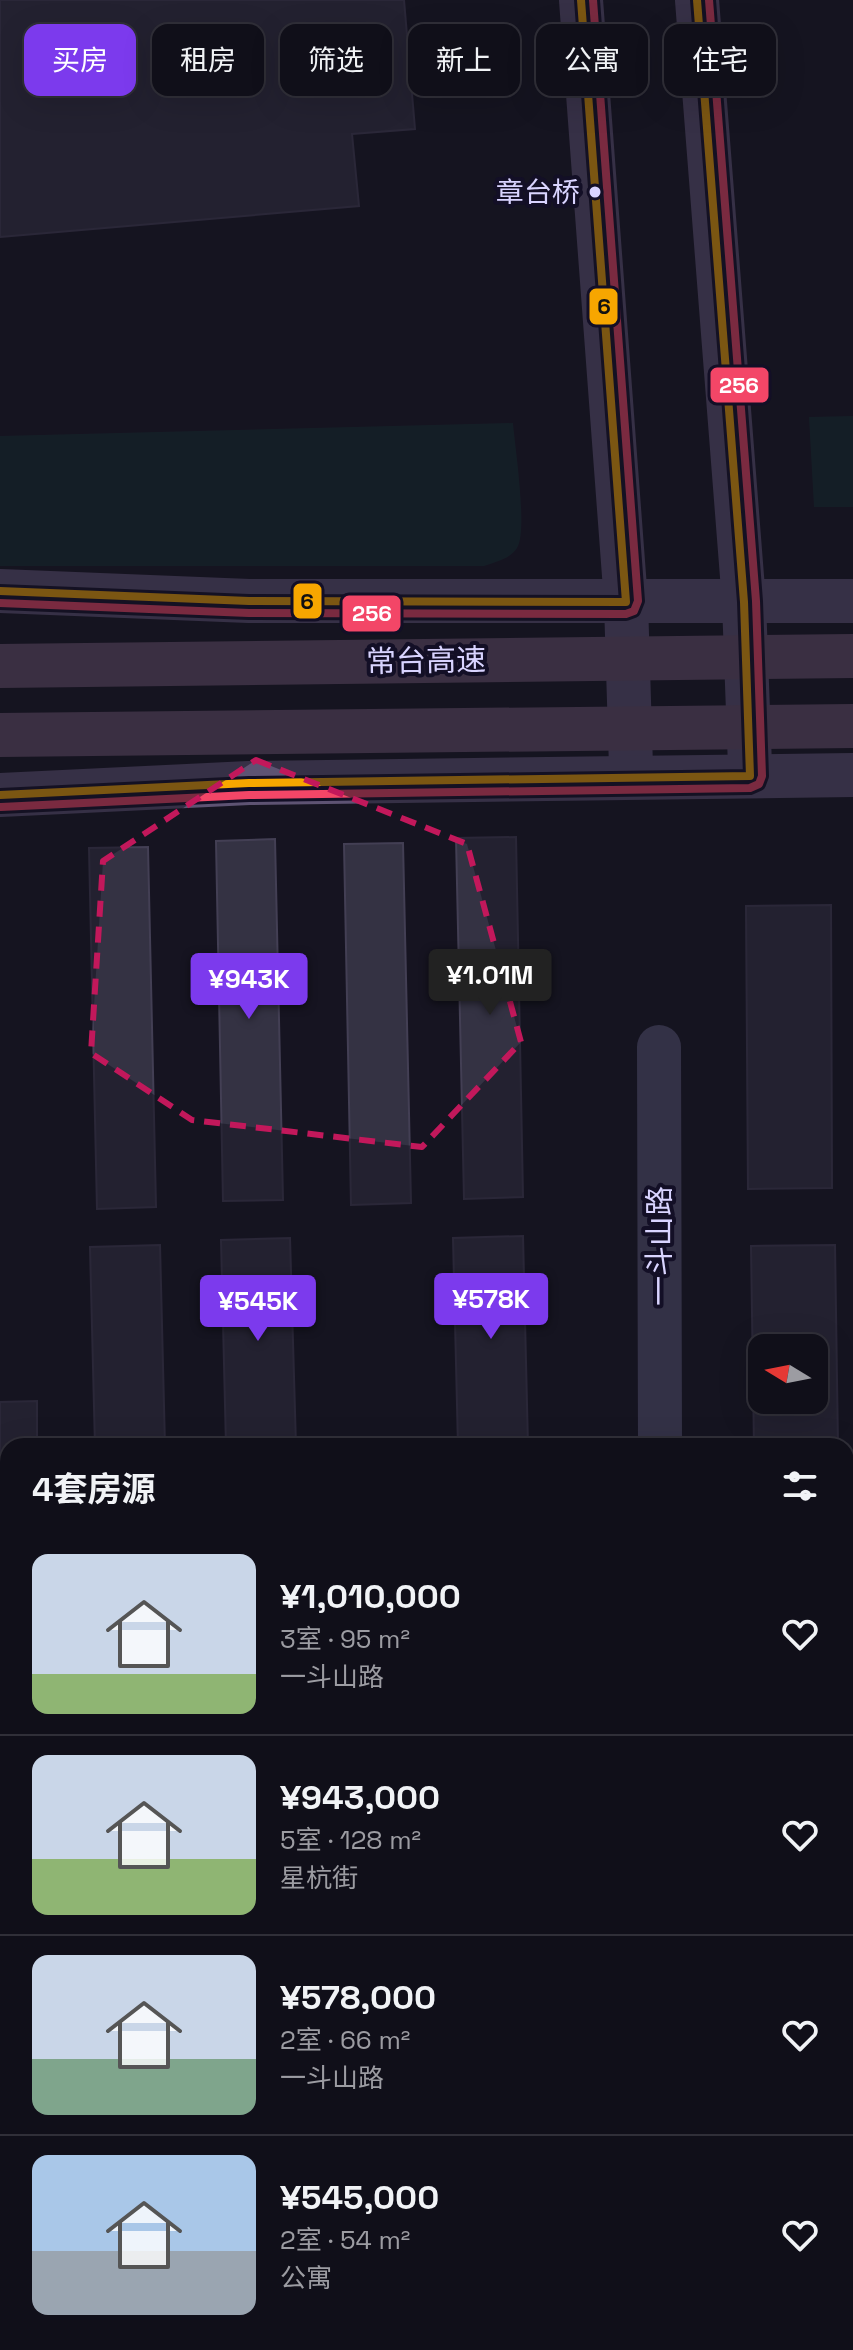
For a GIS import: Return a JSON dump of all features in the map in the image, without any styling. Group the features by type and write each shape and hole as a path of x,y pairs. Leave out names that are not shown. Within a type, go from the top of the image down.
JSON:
{"highway":[{"name":"常台高速","path":"0,666 853,656"},
{"path":"0,735 853,726"}],"main road":[{"path":"581,0 626,602 631,778"},
{"path":"697,0 744,602 750,776"},
{"path":"0,591 249,601 853,601"},
{"path":"0,795 249,783 853,775"}],"street":[{"name":"一斗山路","path":"659,1047 660,1438"}],"highlighted area":[{"path":"256,760 467,844 521,1042 422,1147 192,1120 91,1053 103,861"}],"green space":[{"path":"853,416 853,507 814,507 809,417"},
{"path":"513,423 521,507 520,539 510,555 484,566 0,566 0,436"}],"building":[{"path":"0,0 404,0 408,96 412,96 415,129 352,134 359,206 0,237"},
{"path":"516,837 523,1197 464,1199 456,838"},
{"path":"275,839 283,1200 223,1201 216,841"},
{"path":"403,843 411,1203 351,1205 344,844"},
{"path":"148,847 156,1207 97,1209 89,848"},
{"path":"831,905 832,1188 748,1189 746,906"},
{"path":"523,1236 528,1438 458,1438 453,1238"},
{"path":"290,1238 296,1438 226,1438 221,1240"},
{"path":"160,1245 165,1438 95,1438 90,1247"},
{"path":"835,1245 838,1438 754,1438 754,1414 828,1414 828,1334 752,1334 751,1246"},
{"path":"37,1401 37,1438 0,1438 0,1402"}],"transit line":[{"name":"6","path":"0,591 249,601 626,602 581,0"},
{"name":"256","path":"0,603 249,613 626,614 634,611 638,601 593,0"},
{"name":"6","path":"0,795 249,783 750,776 744,602 697,0"},
{"name":"256","path":"1,807 249,795 750,788 759,784 762,776 756,601 709,0"}],"place":[{"name":"章台桥","path":"595,192"}]}
